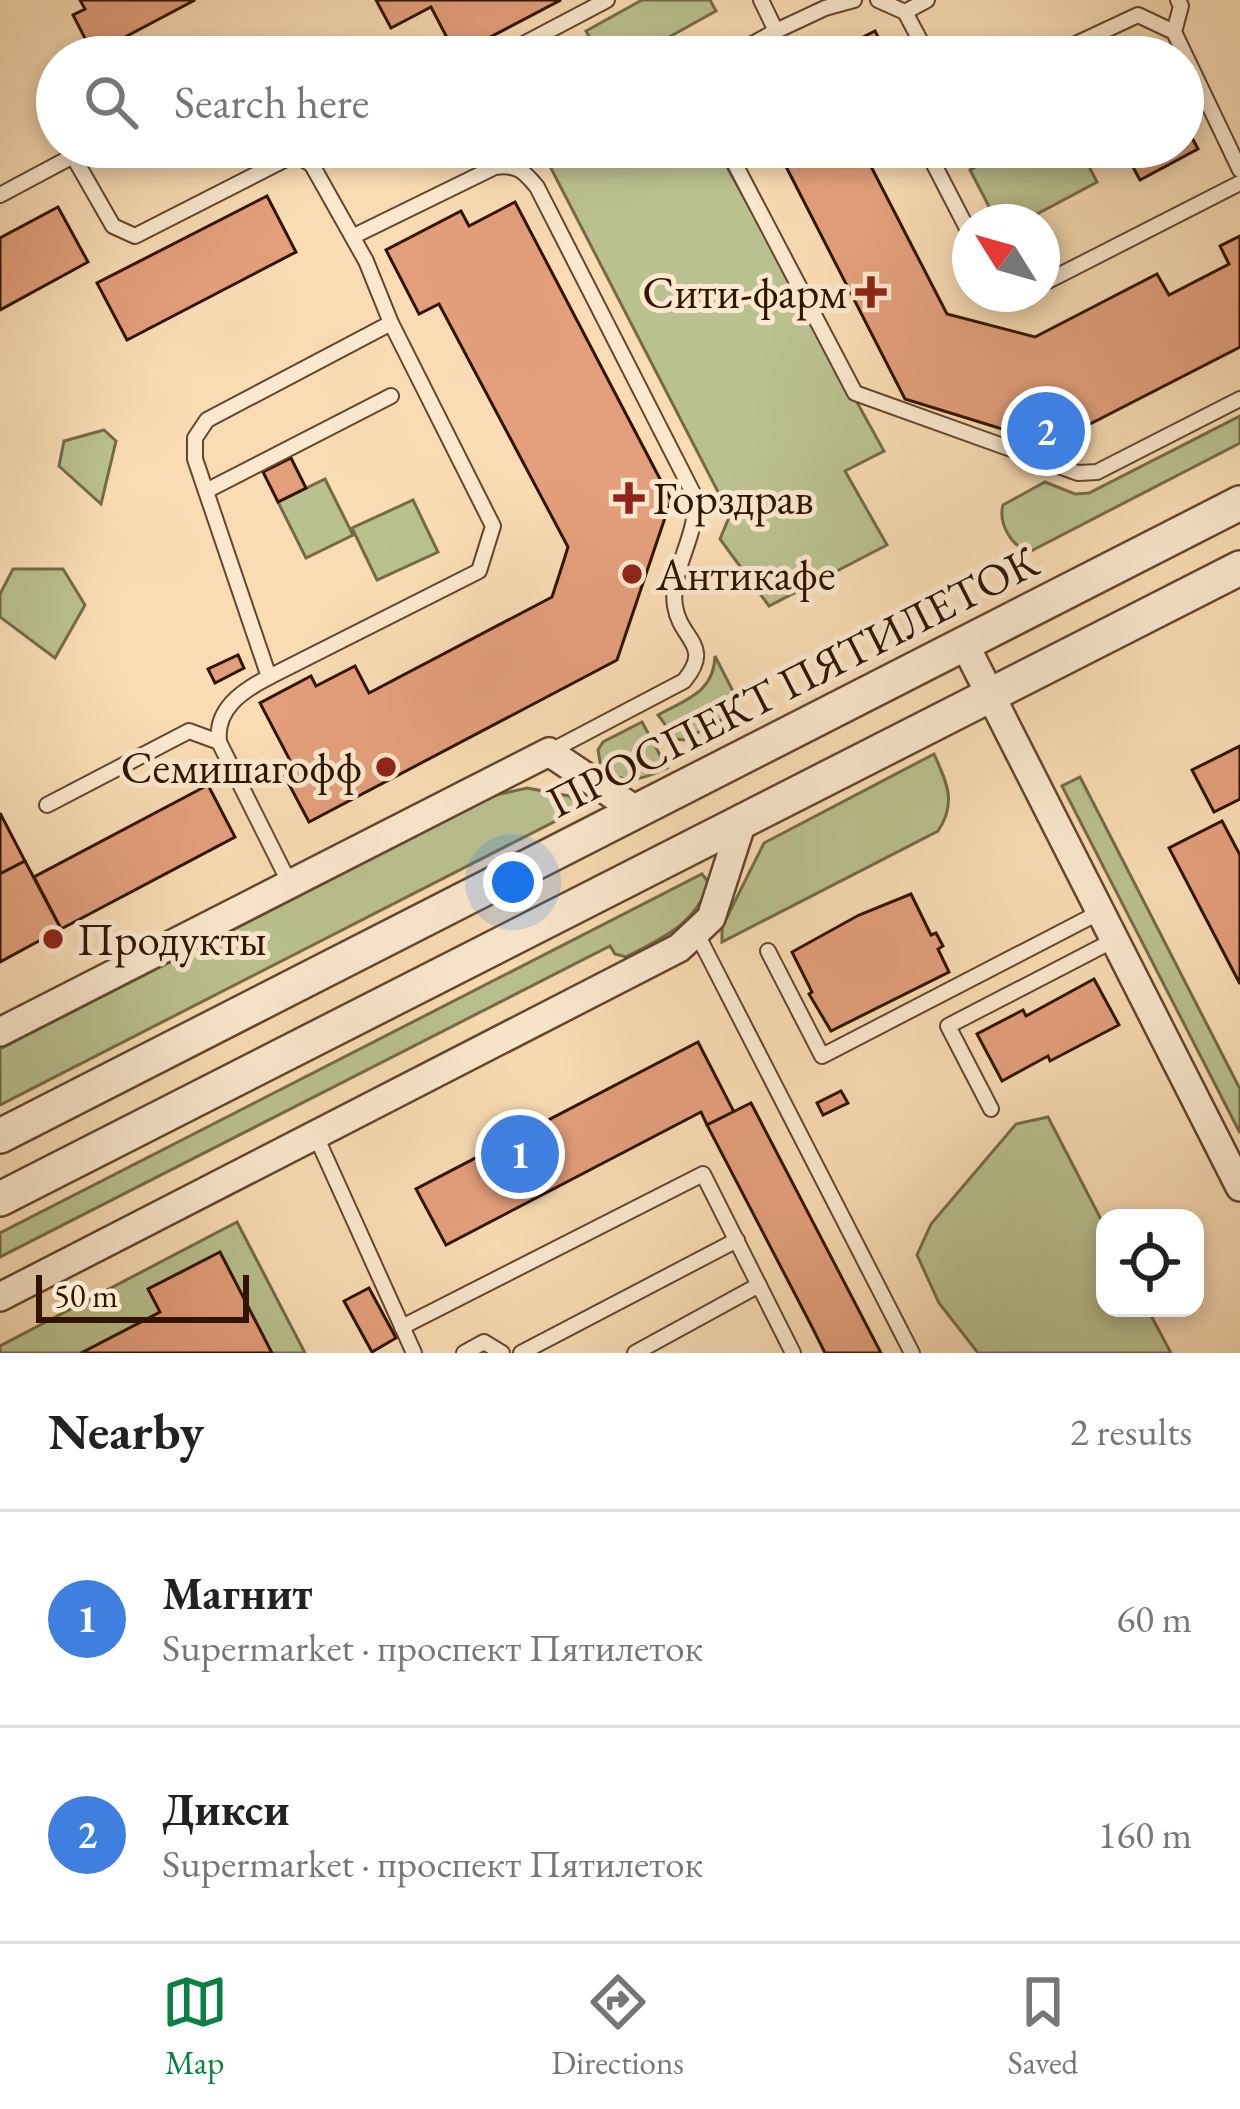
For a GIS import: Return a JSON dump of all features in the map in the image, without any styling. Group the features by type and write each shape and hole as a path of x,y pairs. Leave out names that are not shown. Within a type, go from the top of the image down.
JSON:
{"street":[{"name":"ПРОСПЕКТ ПЯТИЛЕТОК","path":"0,1136 1240,503"},
{"path":"0,1199 1240,568"},
{"path":"964,644 1240,1187"},
{"path":"2,1025 549,752 637,811"},
{"path":"0,1297 679,948 711,918 742,822"}],"lane":[{"path":"539,36 607,0"},
{"path":"761,0 776,31"},
{"path":"767,36 824,8 854,0"},
{"path":"878,0 905,12 918,36"},
{"path":"905,12 927,0"},
{"path":"1174,32 1181,6 1178,0"},
{"path":"1093,36 1138,15 1176,36"},
{"path":"1204,95 1240,170"},
{"path":"0,195 45,168"},
{"path":"80,168 113,226 135,236 268,168"},
{"path":"290,884 219,742 217,723 226,707 252,686 479,571 493,526 391,323 354,236 314,168"},
{"path":"354,236 493,168"},
{"path":"518,168 548,207 694,495 694,522 674,601 697,650 696,668 684,681 549,752"},
{"path":"737,168 855,393 1078,473 1097,472 1240,399"},
{"path":"936,168 954,204"},
{"path":"1060,275 1240,183"},
{"path":"269,677 195,459 195,438 207,420 391,323"},
{"path":"206,490 391,396"},
{"path":"47,805 189,731 219,742"},
{"path":"768,951 822,1056 1102,911"},
{"path":"697,934 912,1353"},
{"path":"991,1109 948,1026 1116,939"},
{"path":"315,1134 414,1353"},
{"path":"402,1327 703,1174 794,1353"},
{"path":"521,1353 736,1240"},
{"path":"635,1353 760,1286"},
{"path":"464,1353 484,1342 502,1353"}],"green space":[{"path":"642,0 710,0 716,11 671,36 589,36 586,31"},
{"path":"551,168 728,168 884,451 845,471 887,545 769,606 720,539 730,515"},
{"path":"974,168 1090,168 1097,182 1056,204 988,204 970,170"},
{"path":"1240,416 1240,443 1031,551 1018,546 1008,534 1003,505 1045,482 1075,494 1089,493"},
{"path":"104,430 116,441 101,504 59,466 64,441"},
{"path":"325,479 353,535 306,558 278,502"},
{"path":"413,500 438,552 377,580 352,528"},
{"path":"13,569 63,569 85,605 55,658 0,617 0,594"},
{"path":"715,656 737,699 736,712 684,740 676,739 658,715 704,686"},
{"path":"642,722 667,768 633,779 601,768 598,750 603,742"},
{"path":"934,754 949,802 938,831 722,942 722,927 764,843"},
{"path":"1080,777 1240,1089 1240,1133 1062,786"},
{"path":"527,788 569,796 581,808 0,1105 0,1049 496,795"},
{"path":"702,874 709,883 696,909 652,943 626,957 615,954 610,946 0,1257 0,1233"},
{"path":"1048,1117 1096,1210 1096,1317 1152,1317 1171,1353 978,1353 939,1303 917,1255 931,1224 1016,1124"},
{"path":"237,1222 305,1353 0,1353 0,1346"}],"building":[{"path":"80,0 195,0 127,36 84,36 73,15 85,9"},
{"path":"376,0 561,0 492,36 446,36 431,7 391,28"},
{"path":"787,168 872,168 947,314 1035,337 1157,274 1169,295 1229,264 1220,246 1240,236 1240,347 1051,444 905,399"},
{"path":"1133,168 1162,168 1140,180"},
{"path":"267,196 296,252 127,340 97,283"},
{"path":"515,202 671,500 617,660 309,822 283,773 294,768 260,703 311,676 316,686 355,666 369,693 552,597 568,547 439,304 419,314 386,250 461,211 469,226"},
{"path":"58,207 88,262 0,310 0,238"},
{"path":"291,458 306,488 278,502 263,472"},
{"path":"238,655 244,668 215,683 208,669"},
{"path":"1240,746 1240,799 1214,812 1192,770"},
{"path":"208,785 235,837 61,929 34,877"},
{"path":"0,813 25,861 0,874"},
{"path":"1222,821 1240,855 1240,984 1169,848"},
{"path":"25,861 61,929 0,962 0,874"},
{"path":"911,894 931,935 936,933 943,946 938,949 949,972 831,1031 792,952 859,915"},
{"path":"1094,979 1119,1025 1002,1081 977,1034 1023,1010 1026,1016"},
{"path":"698,1042 734,1112 707,1125 701,1112 446,1245 416,1189"},
{"path":"841,1091 848,1103 823,1115 817,1103"},
{"path":"751,1103 881,1353 825,1353 707,1125"},
{"path":"220,1252 272,1353 81,1353 160,1312 148,1289"},
{"path":"369,1288 396,1338 372,1352 344,1301"}],"place":[{"name":"Сити-фарм","path":"871,292"},
{"name":"Дикси","path":"1046,431"},
{"name":"Горздрав","path":"629,498"},
{"name":"Антикафе","path":"632,574"},
{"name":"Семишагофф","path":"386,767"},
{"name":"Продукты","path":"53,939"},
{"name":"Магнит","path":"520,1154"}]}
